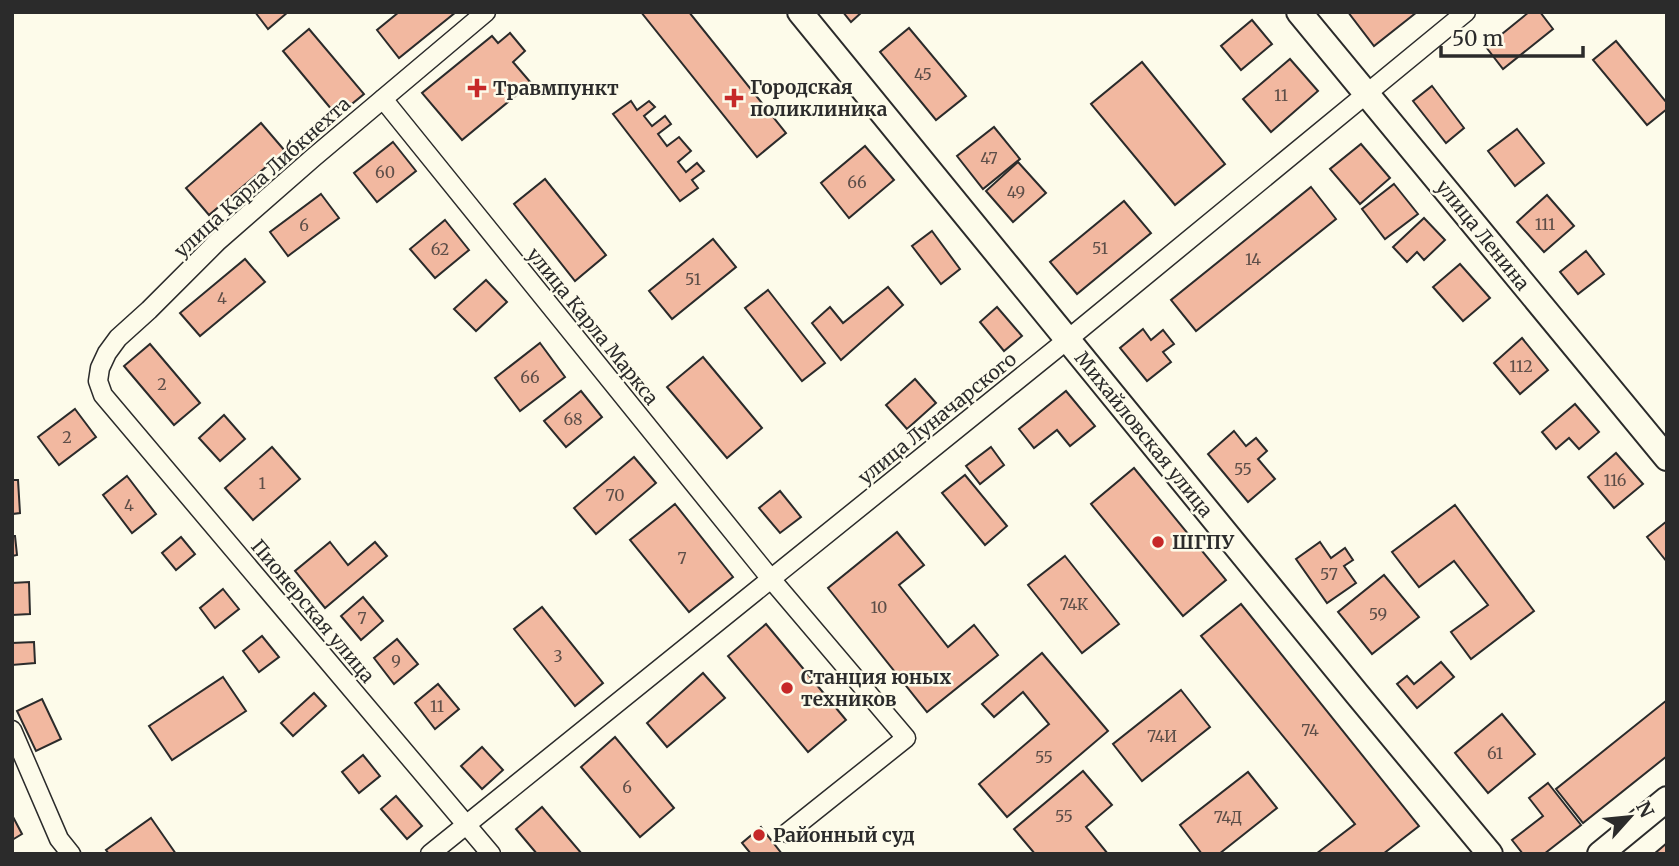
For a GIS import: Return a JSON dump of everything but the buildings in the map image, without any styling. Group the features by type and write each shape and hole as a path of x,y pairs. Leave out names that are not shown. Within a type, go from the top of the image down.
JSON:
{"main road":[{"name":"Михайловская улица","path":"800,12 1490,854"},
{"name":"улица Ленина","path":"1299,12 1667,458"},
{"path":"1600,854 1667,799"}],"street":[{"name":"улица Карла Либкнехта","path":"103,395 99,381 100,368 118,338 218,241 486,12"},
{"name":"улица Луначарского","path":"430,854 1067,340 1466,12"},
{"name":"улица Карла Маркса","path":"383,99 771,579 906,738 787,833"},
{"name":"Пионерская улица","path":"103,395 491,854"},
{"path":"12,730 59,839 71,854"}],"place":[{"name":"Травмпункт","path":"477,88"},
{"name":"Городская поликлиника","path":"734,98"},
{"name":"ШГПУ","path":"1158,542"},
{"name":"Станция юных техников","path":"787,688"},
{"name":"Районный суд","path":"759,835"}]}
